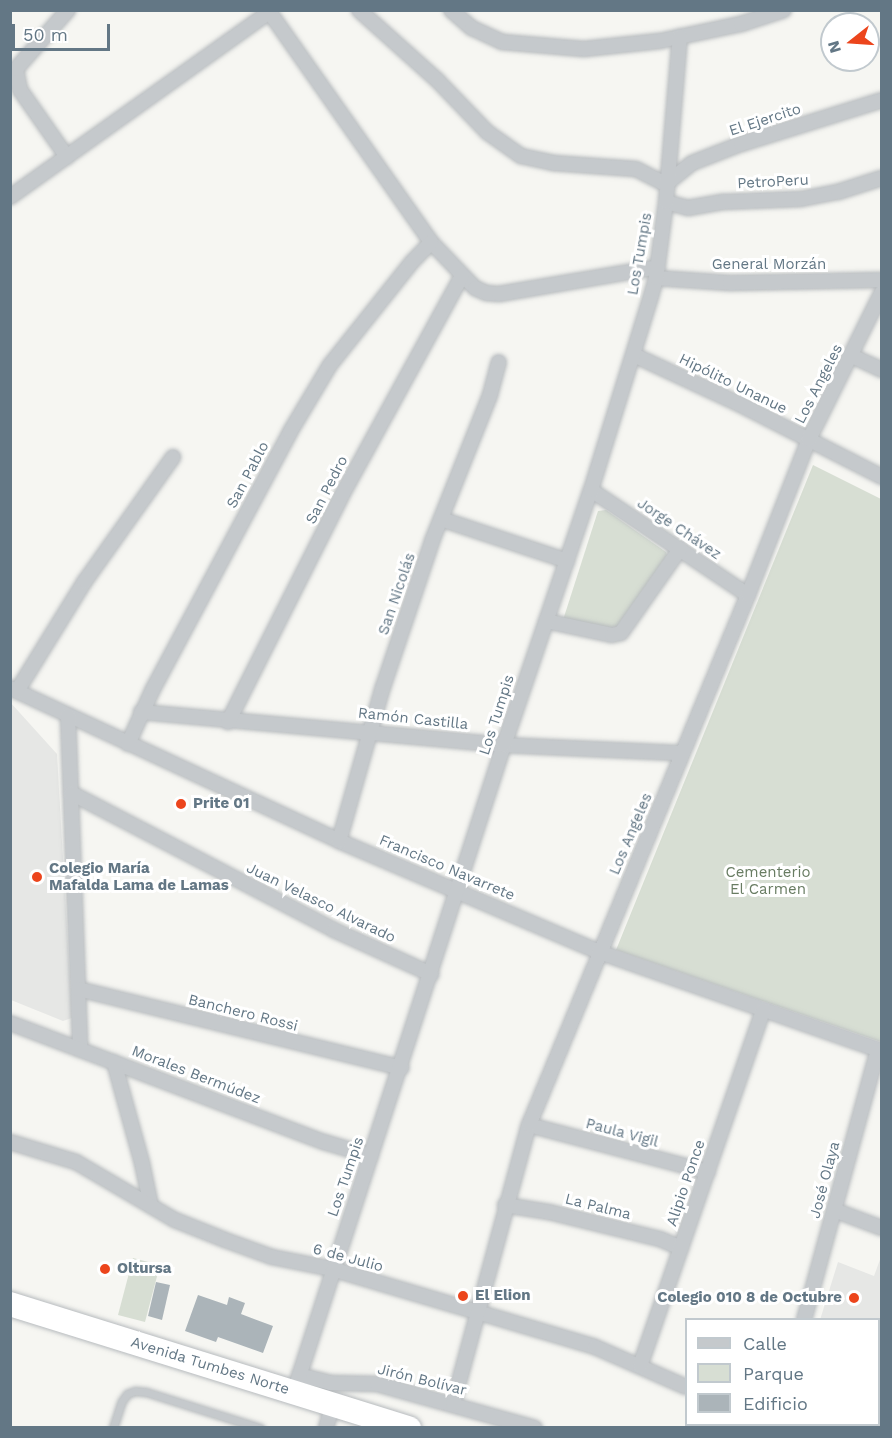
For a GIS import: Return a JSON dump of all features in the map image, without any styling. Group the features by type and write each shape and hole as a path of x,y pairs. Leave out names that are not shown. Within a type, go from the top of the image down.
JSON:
{"highway":[{"name":"Avenida Tumbes Norte","path":"10,1304 296,1384 330,1417 409,1428"},
{"name":"Avenida Tumbes Norte","path":"10,1321 330,1417 358,1428"}],"street":[{"path":"67,157 20,90 16,80 16,69 68,10"},
{"path":"359,10 438,81 487,132 521,156 553,163 636,169 666,184"},
{"path":"451,10 472,28 502,42 584,49 637,45 680,37 741,24 784,10"},
{"path":"10,197 269,11 431,242 475,288 486,293 499,294 657,272"},
{"name":"Los Tumpis","path":"296,1384 332,1269 401,1068 504,745 591,490 634,355 657,272 666,202 680,37"},
{"name":"El Ejercito","path":"666,184 692,163 741,144 882,100"},
{"name":"PetroPeru","path":"666,202 688,208 723,202 801,199 838,192 882,178"},
{"name":"San Pablo","path":"128,744 141,712 290,432 330,365 411,263 431,242"},
{"name":"General Morzán","path":"657,272 730,283 882,280"},
{"name":"San Pedro","path":"228,722 342,495 462,276"},
{"name":"Los Angeles","path":"453,1404 529,1125 748,595 809,439 882,292"},
{"name":"Hipólito Unanue","path":"634,355 809,439 882,477"},
{"path":"852,356 882,370"},
{"name":"San Nicolás","path":"339,841 383,687 441,519 490,395 499,362"},
{"path":"14,690 172,457"},
{"name":"Jorge Chávez","path":"591,490 748,595"},
{"path":"441,519 567,561"},
{"path":"546,621 612,635 621,633 680,549"},
{"name":"Francisco Navarrete","path":"14,690 339,841 458,889 599,952 880,1051"},
{"name":"Ramón Castilla","path":"141,712 228,722 371,731 504,745 682,753"},
{"path":"68,715 80,1050"},
{"name":"Juan Velasco Alvarado","path":"71,793 334,930 431,974"},
{"name":"Banchero Rossi","path":"78,988 401,1068"},
{"name":"Alipio Ponce","path":"640,1366 763,1010"},
{"name":"Morales Bermúdez","path":"10,1023 324,1142 371,1156"},
{"name":"José Olaya","path":"805,1318 880,1051"},
{"path":"114,1062 142,1163 150,1206"},
{"name":"Paula Vigil","path":"529,1125 708,1172"},
{"name":"6 de Julio","path":"10,1142 76,1162 175,1220 272,1257 332,1269 595,1347 685,1386"},
{"name":"La Palma","path":"506,1205 549,1212 660,1239 681,1248"},
{"path":"834,1210 882,1228"},
{"name":"Jirón Bolívar","path":"296,1384 377,1384 535,1428"}],"lane":[{"path":"113,1428 122,1401 127,1394 135,1391 146,1392 260,1428"}],"shaded area":[{"name":"Colegio María Mafalda Lama de Lamas","path":"10,702 57,754 72,1018 63,1021 11,1000"},
{"name":"Colegio 010 8 de Octubre","path":"881,1257 881,1348 880,1318 821,1318 838,1262 874,1276"}],"green space":[{"name":"Cementerio El Carmen","path":"813,465 881,499 881,1042 616,950"},
{"path":"606,510 666,552 667,555 615,629 563,620 598,511"},
{"path":"133,1258 160,1265 145,1322 118,1315"}],"building":[{"path":"156,1282 170,1285 162,1320 148,1316"},
{"path":"198,1295 227,1305 229,1297 245,1303 241,1314 273,1326 263,1353 218,1337 216,1342 185,1331"}],"place":[{"name":"Prite 01","path":"181,804"},
{"name":"Colegio María Mafalda Lama de Lamas","path":"37,877"},
{"name":"Oltursa","path":"105,1269"},
{"name":"El Elion","path":"463,1296"},
{"name":"Colegio 010 8 de Octubre","path":"854,1298"}]}
